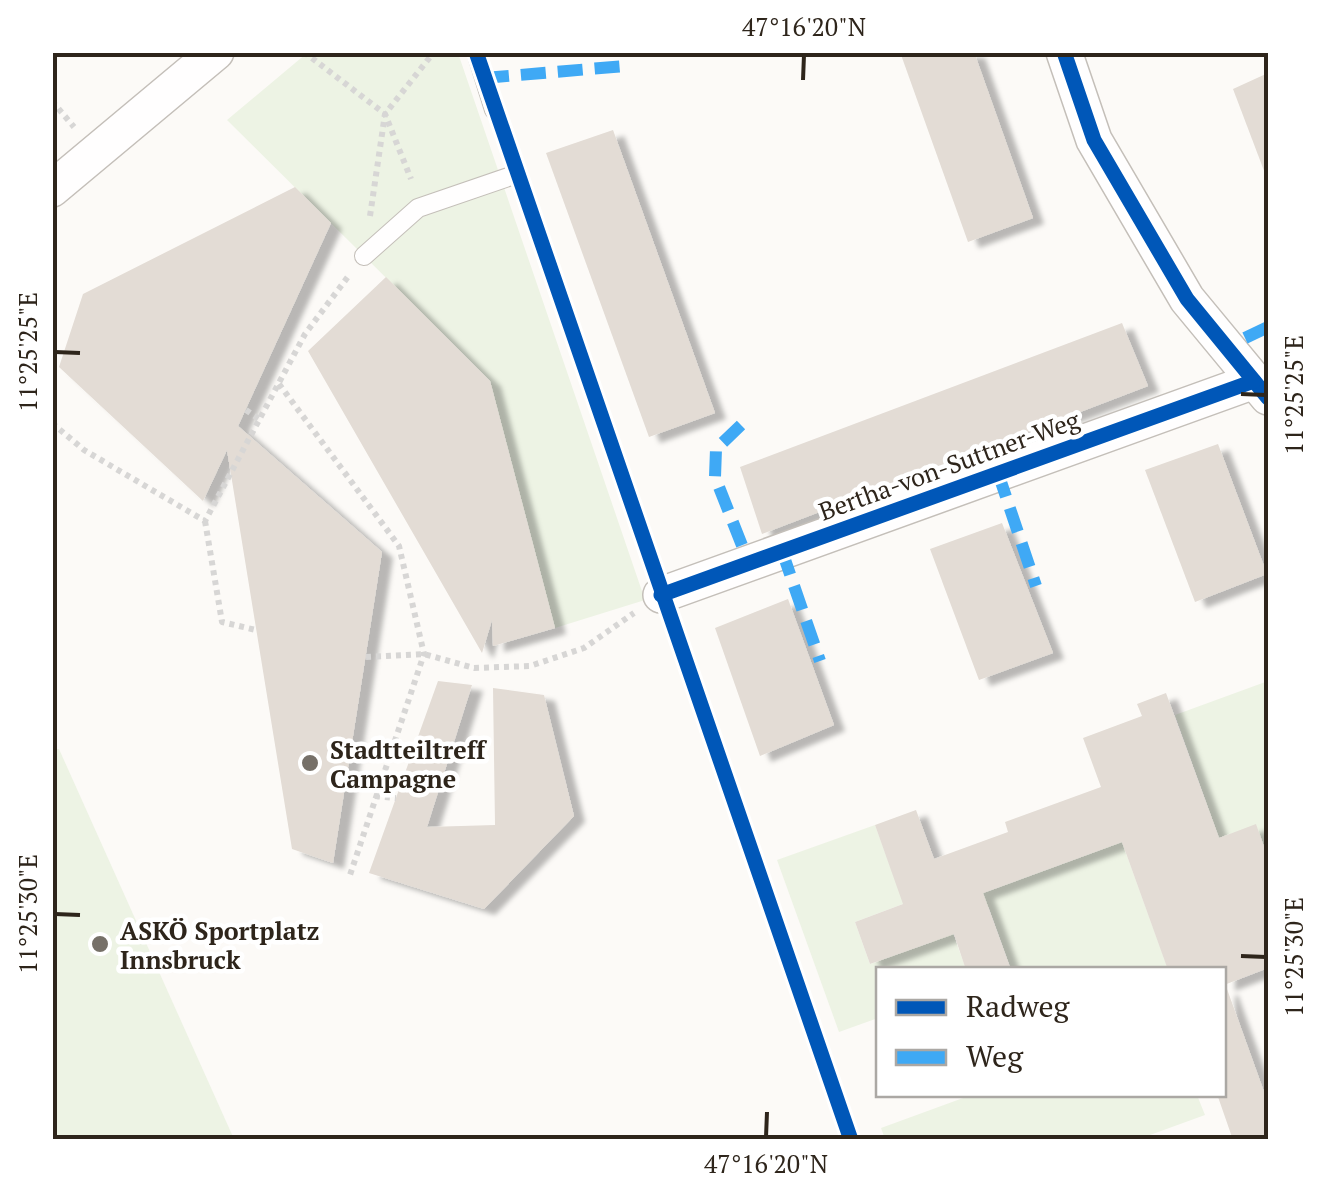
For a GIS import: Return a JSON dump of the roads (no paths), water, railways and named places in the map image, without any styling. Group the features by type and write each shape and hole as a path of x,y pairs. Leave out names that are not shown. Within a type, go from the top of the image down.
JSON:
{"street":[{"path":"52,188 216,52"},
{"path":"1064,52 1094,140 1131,205 1187,299 1261,389"},
{"name":"Bertha-von-Suttner-Weg","path":"660,595 1261,389"}],"lane":[{"path":"476,52 494,110"},
{"path":"364,256 418,208 516,174"}],"place":[{"name":"Stadtteiltreff Campagne","path":"310,763"},
{"name":"ASKÖ Sportplatz Innsbruck","path":"100,944"}]}
